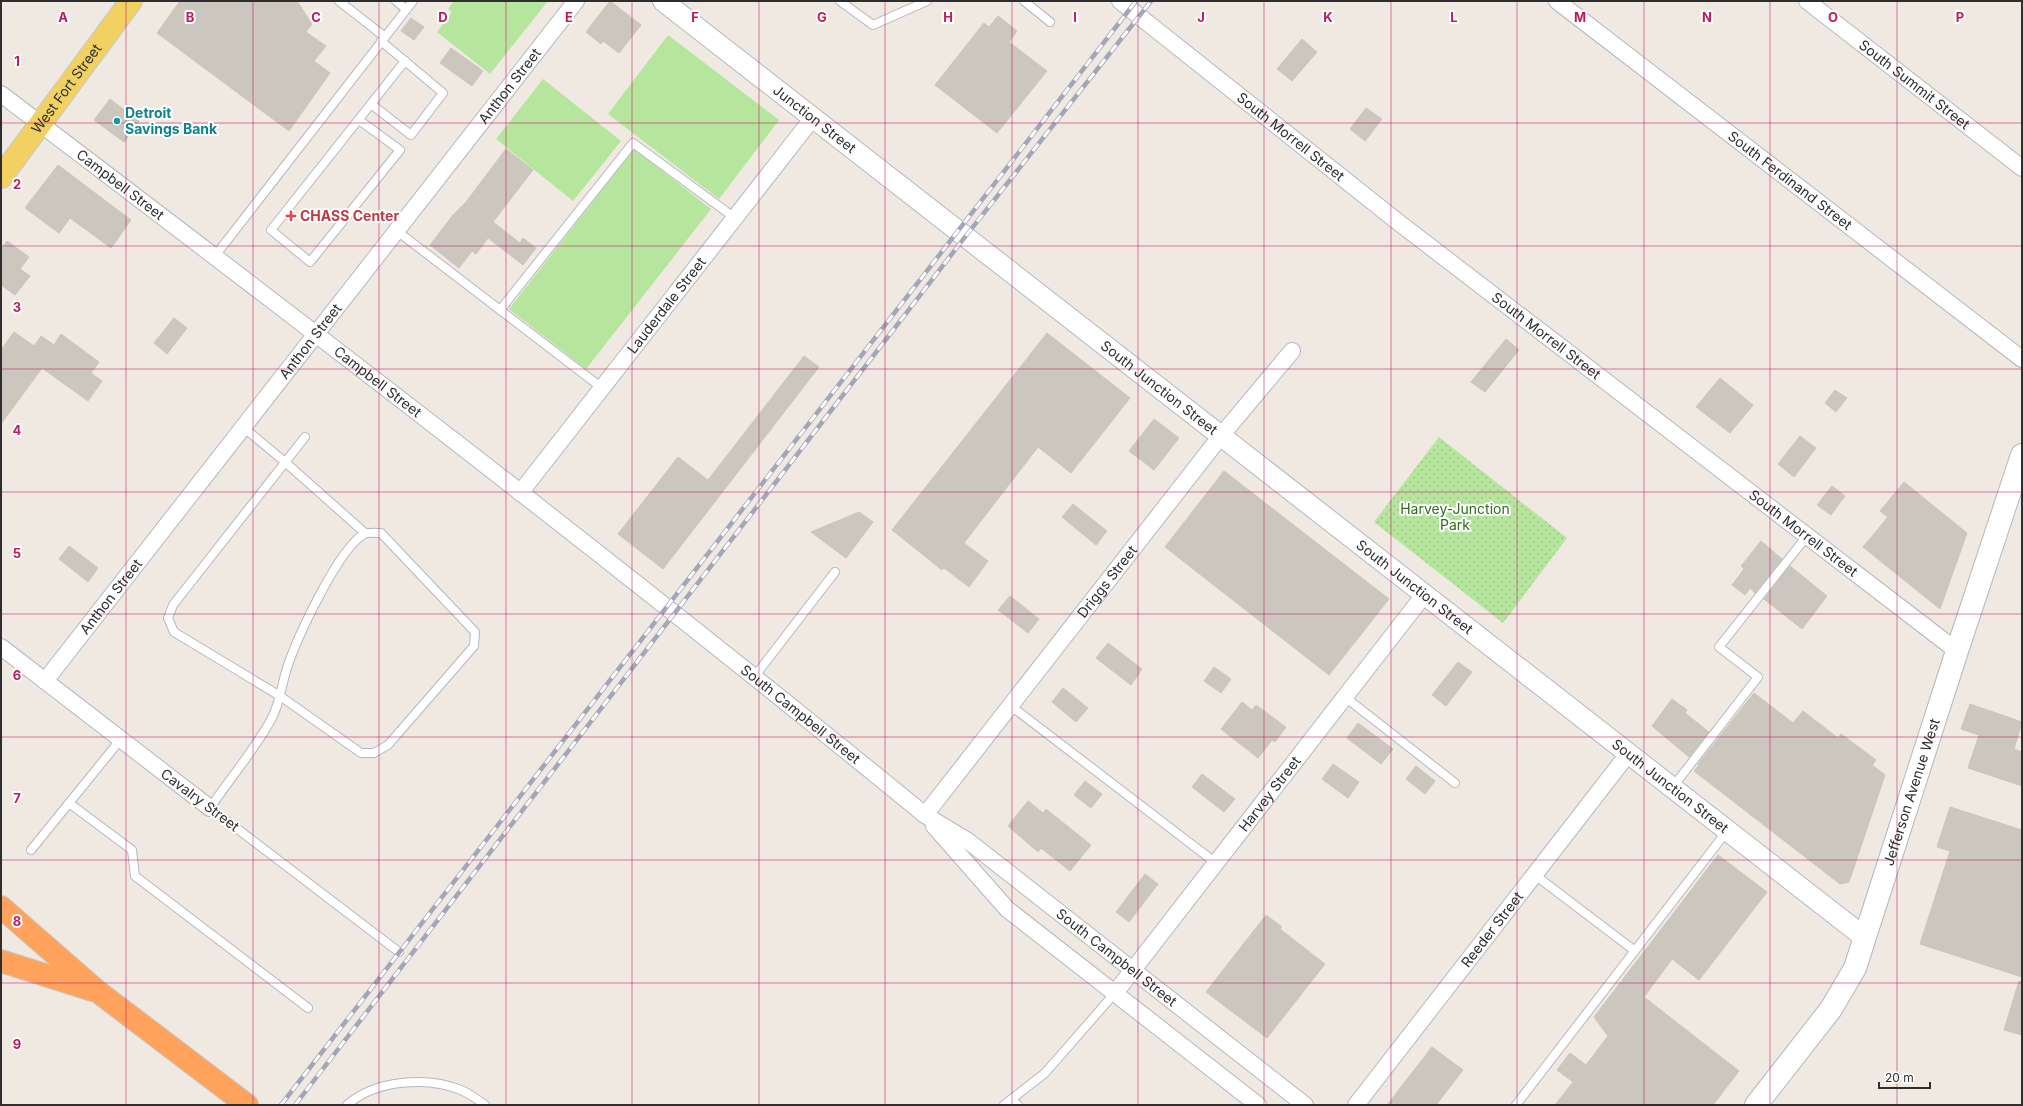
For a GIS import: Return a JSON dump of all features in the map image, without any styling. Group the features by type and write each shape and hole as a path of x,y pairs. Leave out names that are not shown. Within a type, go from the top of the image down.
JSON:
{"highway":[{"path":"1,907 97,991 247,1105"},
{"path":"1,961 97,991"}],"main road":[{"name":"West Fort Street","path":"1,176 131,1"},
{"name":"Jefferson Avenue West","path":"1756,1105 1831,1009 1844,990 1855,968 2022,455"}],"street":[{"name":"Anthon Street","path":"45,681 576,1"},
{"name":"Junction Street","path":"663,1 812,119 965,237"},
{"name":"South Morrell Street","path":"1120,1 1392,217 1957,651"},
{"name":"South Ferdinand Street","path":"1557,1 2022,359"},
{"name":"South Summit Street","path":"1807,1 2022,168"},
{"name":"Campbell Street","path":"1,94 215,256 675,614"},
{"name":"Lauderdale Street","path":"520,493 812,119"},
{"name":"South Junction Street","path":"965,237 1864,937"},
{"name":"Driggs Street","path":"925,815 1220,436 1292,351"},
{"name":"Harvey Street","path":"1115,993 1424,595"},
{"name":"South Campbell Street","path":"675,614 925,815 968,841 1306,1105"},
{"name":"Cavalry Street","path":"1,647 210,808"},
{"name":"Reeder Street","path":"1356,1105 1628,754"},
{"name":"South Campbell Street","path":"925,815 1007,908 1258,1105"}],"lane":[{"path":"339,1 383,39 405,61 443,93 411,135 371,104"},
{"path":"396,1 406,9"},
{"path":"215,256 412,1"},
{"path":"840,1 873,25 926,1"},
{"path":"1024,1 1050,22"},
{"path":"359,120 400,150 310,262 271,230 405,61"},
{"path":"500,310 633,143 735,218"},
{"path":"396,231 602,388"},
{"path":"243,427 365,533"},
{"path":"210,808 269,725 280,696 287,668 300,631 340,560 353,542 365,533 382,533 468,622 475,632 474,646 388,745 374,752 361,753 280,696 174,632 168,618 173,605 305,437"},
{"path":"1672,788 1758,677 1719,647 1807,536"},
{"path":"754,676 835,572"},
{"path":"1345,697 1455,783"},
{"path":"1011,706 1216,863"},
{"path":"31,850 121,739"},
{"path":"69,803 132,850 135,876 308,1008"},
{"name":"Cavalry Street","path":"210,808 399,952"},
{"path":"1516,1105 1727,831"},
{"path":"1535,875 1635,951"},
{"path":"1004,1105 1015,1102 1045,1073 1115,993"},
{"path":"347,1105 361,1095 375,1090 397,1084 417,1082 456,1088 473,1096 485,1105"}],"green space":[{"path":"454,1 548,1 490,74 437,32 452,12 448,9"},
{"path":"668,35 779,120 719,199 608,114"},
{"path":"543,79 621,141 573,201 496,139"},
{"path":"634,149 711,209 586,369 509,309"},
{"name":"Harvey-Junction Park","path":"1439,437 1567,538 1503,623 1374,522"}],"building":[{"path":"180,1 297,1 312,24 306,32 326,46 314,61 330,73 289,131 157,33"},
{"path":"610,1 641,25 619,53 603,41 601,44 586,32"},
{"path":"998,16 1017,31 1009,42 1047,71 997,133 935,85 984,23 989,27"},
{"path":"411,18 424,27 414,40 401,31"},
{"path":"1302,39 1317,52 1292,81 1277,69"},
{"path":"451,48 483,71 472,86 440,63"},
{"name":"Detroit Savings Bank","path":"110,99 139,121 124,142 94,120"},
{"path":"1366,108 1382,119 1365,141 1350,129"},
{"path":"506,149 533,170 493,222 520,243 523,238 536,248 523,265 488,238 476,254 472,251 459,268 430,245 453,215 466,202"},
{"path":"58,165 131,220 111,248 70,218 59,233 25,208"},
{"path":"7,241 29,257 20,269 30,276 15,295 1,285 1,249"},
{"path":"174,318 187,328 167,354 154,343"},
{"path":"14,332 34,346 41,336 54,345 61,334 99,362 91,373 102,381 88,401 42,368 1,424 1,350"},
{"path":"1047,333 1130,398 1071,473 1038,447 964,543 988,561 969,587 944,568 942,570 892,530"},
{"path":"1506,339 1519,350 1485,392 1471,382"},
{"path":"804,356 819,367 663,569 618,534 678,457 708,480"},
{"path":"1720,378 1753,405 1730,433 1696,407"},
{"path":"1835,390 1847,398 1836,412 1825,403"},
{"path":"1154,419 1179,438 1154,470 1129,451"},
{"path":"1800,436 1816,448 1794,477 1778,464"},
{"path":"1224,471 1389,599 1329,675 1165,547"},
{"path":"1904,482 1967,533 1940,609 1863,547 1888,517 1880,511"},
{"path":"1832,486 1845,496 1831,515 1817,505"},
{"path":"1073,504 1107,531 1096,545 1062,517"},
{"path":"859,512 873,522 846,558 811,532"},
{"path":"1761,541 1782,559 1755,593 1750,588 1745,595 1732,585 1744,569 1741,566"},
{"path":"69,546 98,568 88,582 59,559"},
{"path":"1790,566 1827,596 1802,629 1764,599"},
{"path":"1010,596 1039,619 1028,633 998,610"},
{"path":"1108,643 1142,669 1131,685 1096,658"},
{"path":"1458,662 1472,672 1446,706 1432,695"},
{"path":"1214,667 1231,679 1221,693 1204,681"},
{"path":"1063,688 1088,708 1076,722 1052,702"},
{"path":"1754,693 1793,723 1803,711 1838,738 1841,734 1876,760 1872,765 1885,775 1849,882 1840,884 1694,771"},
{"path":"1672,699 1687,710 1685,713 1709,732 1689,757 1652,726"},
{"path":"1242,702 1252,710 1256,705 1286,727 1275,742 1272,740 1258,758 1221,729"},
{"path":"1970,704 2022,722 2014,749 2022,752 2022,786 1968,768 1979,735 1961,729"},
{"path":"1358,723 1393,749 1381,764 1347,738"},
{"path":"1333,764 1359,782 1348,798 1322,779"},
{"path":"1416,766 1435,781 1425,794 1406,779"},
{"path":"1202,774 1235,799 1224,812 1192,787"},
{"path":"1085,781 1102,794 1091,808 1074,795"},
{"path":"1028,801 1043,813 1046,809 1091,845 1070,871 1041,848 1038,852 1008,826"},
{"path":"1950,807 2022,830 2022,977 1920,944 1950,851 1937,847"},
{"path":"1718,855 1767,892 1699,980 1672,959 1644,997 1739,1071 1713,1105 1555,1105 1573,1082 1557,1070 1570,1053 1586,1065 1608,1036 1594,1017"},
{"path":"1145,874 1158,884 1129,922 1116,912"},
{"path":"1266,915 1282,927 1280,929 1325,964 1267,1038 1206,992"},
{"path":"2019,981 2022,982 2022,1035 2004,1030"},
{"path":"1432,1047 1463,1070 1436,1105 1387,1105"}],"railway":[{"path":"281,1105 1136,1"},
{"path":"295,1105 965,237 1151,1"}],"place":[{"name":"Detroit Savings Bank","path":"117,121"},
{"name":"CHASS Center","path":"291,216"}]}
